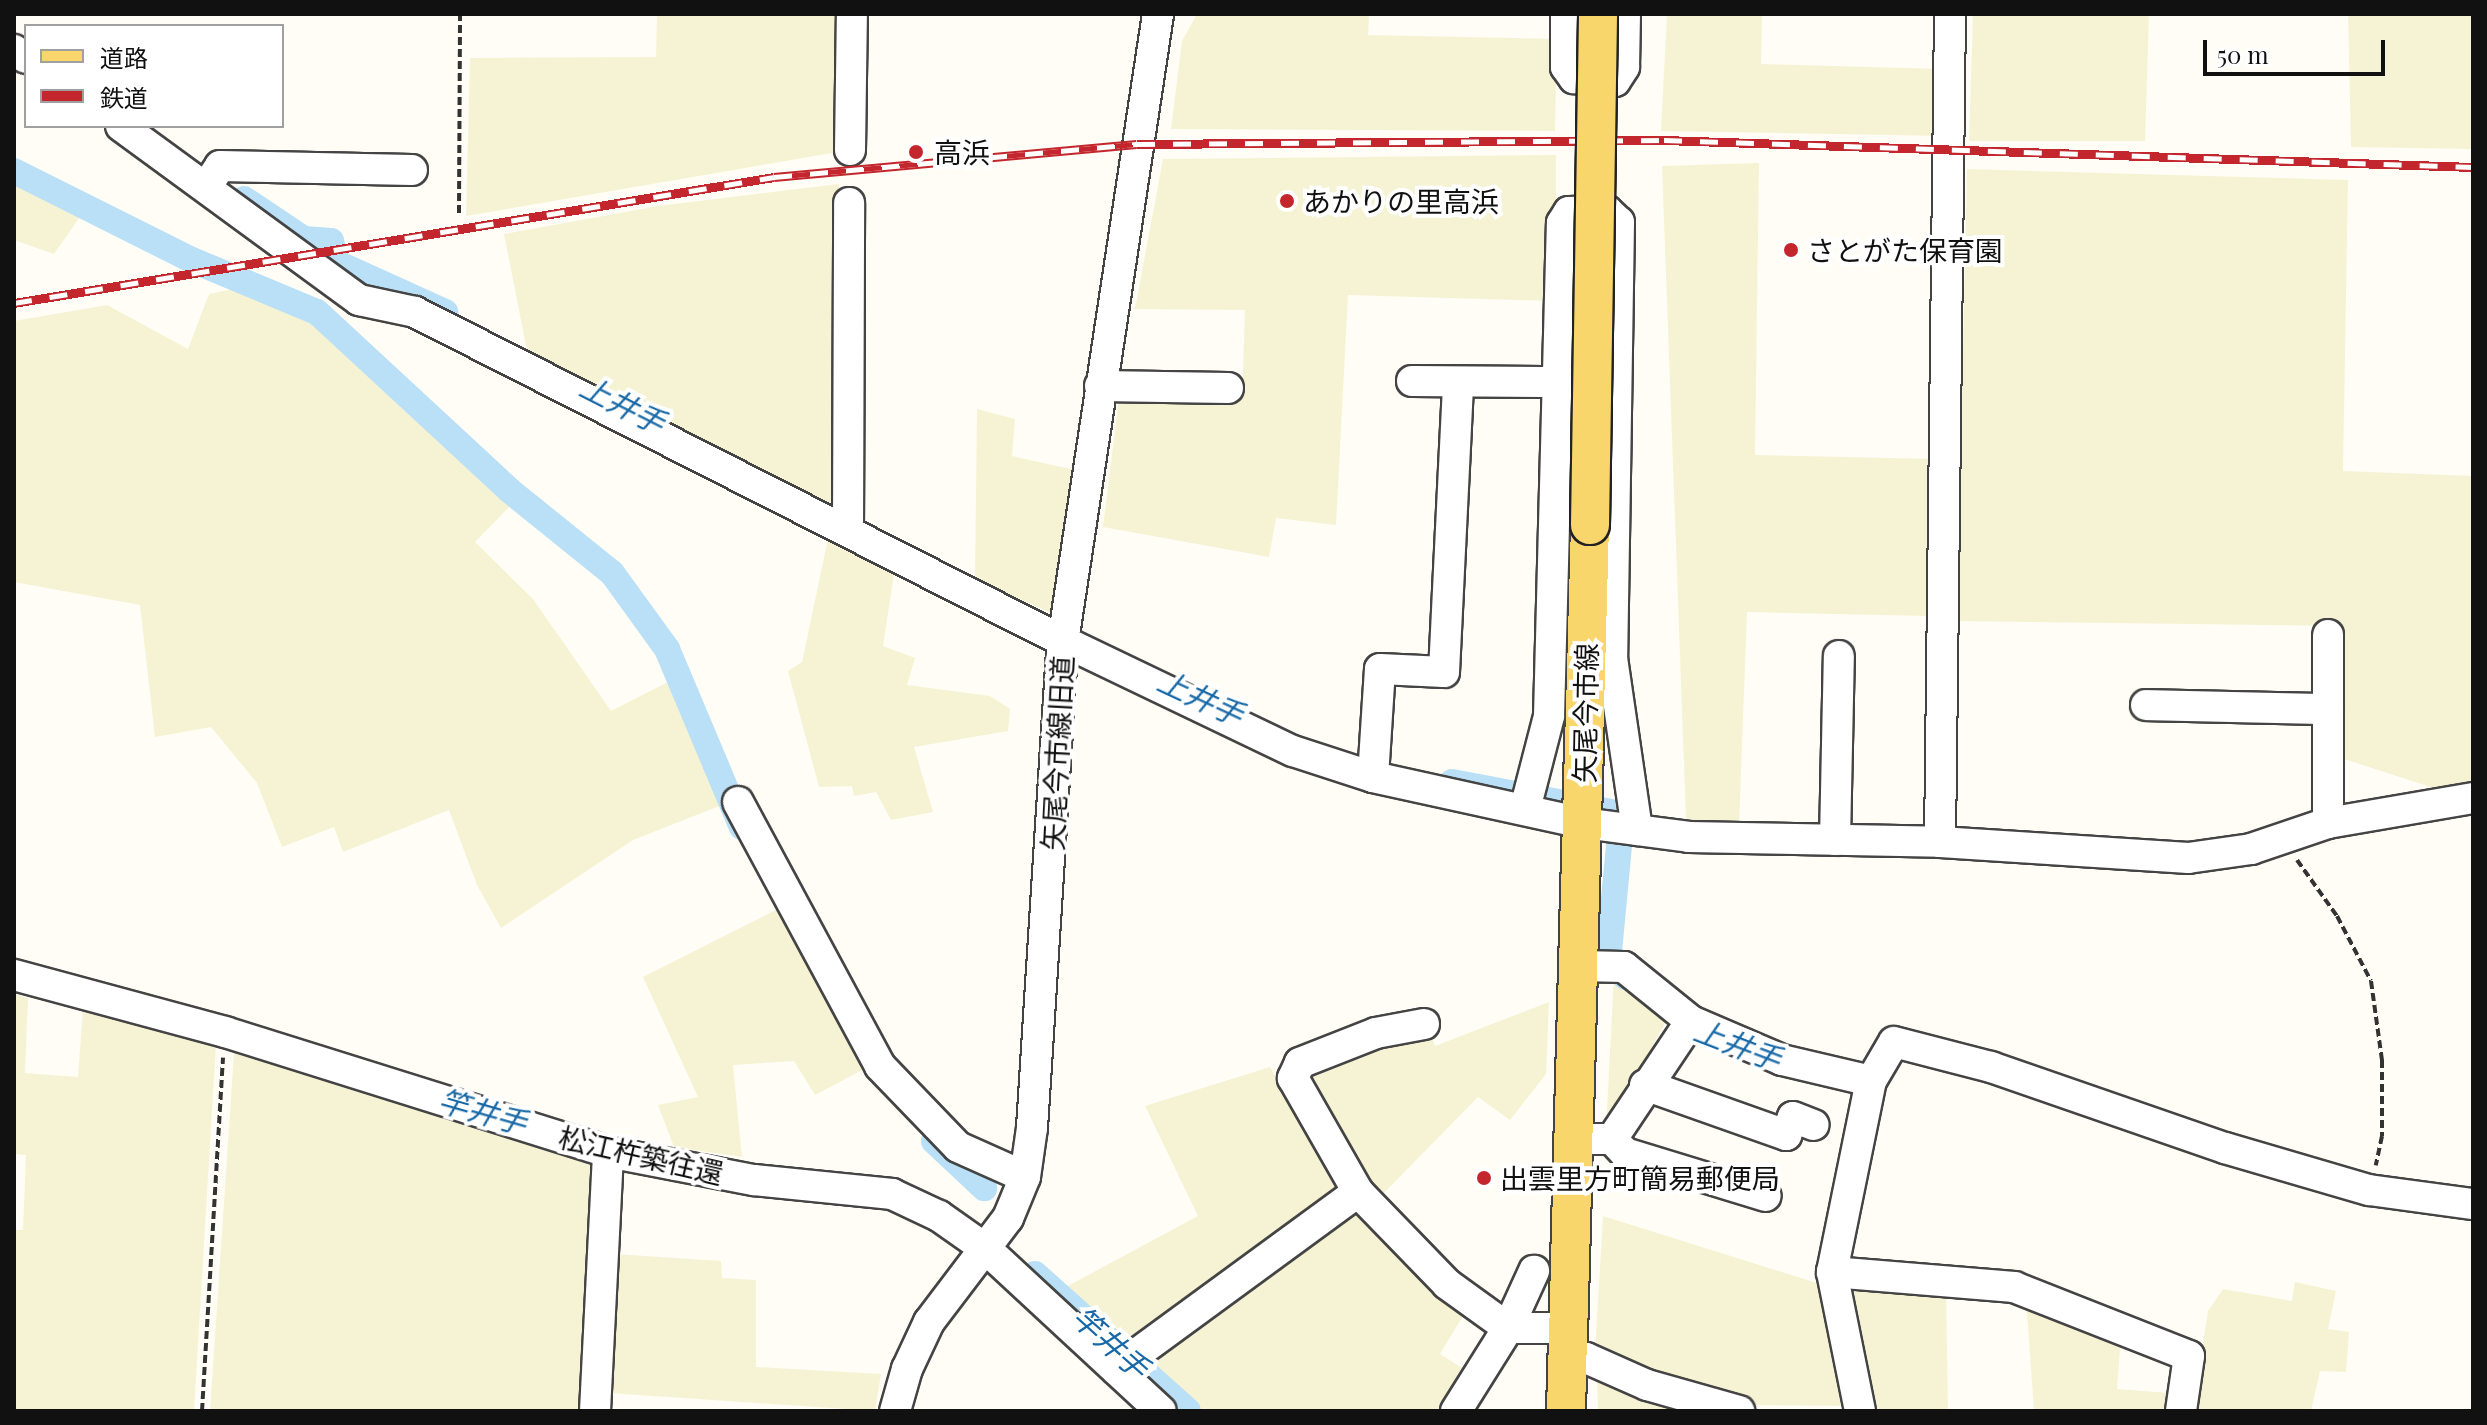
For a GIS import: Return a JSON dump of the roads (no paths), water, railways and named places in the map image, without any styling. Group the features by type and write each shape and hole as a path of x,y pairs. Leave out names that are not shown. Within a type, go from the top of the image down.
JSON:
{"main road":[{"name":"矢尾今市線","path":"1566,1411 1581,966 1598,14"}],"street":[{"path":"850,150 852,14"},
{"name":"矢尾今市線旧道","path":"895,1411 907,1369 929,1322 1008,1218 1025,1177 1033,1112 1063,641 1158,14"},
{"path":"1566,14 1566,67 1574,78 1615,81 1624,67 1625,14"},
{"path":"1940,842 1950,14"},
{"path":"124,128 359,300 415,312 1063,641 1293,751 1373,777 1583,823 1689,837 1940,842 2188,858 2281,839 2328,823 2473,798"},
{"path":"206,187 220,166 412,170"},
{"path":"848,530 849,203"},
{"path":"1525,809 1549,716 1562,223 1569,212 1607,211 1619,222 1612,658 1637,830"},
{"path":"1412,381 1543,382"},
{"path":"1373,777 1380,669 1444,672 1458,382"},
{"path":"1100,386 1228,388"},
{"path":"2328,635 2328,823"},
{"path":"1835,840 1839,656"},
{"path":"2146,705 2328,709"},
{"path":"738,802 880,1066 958,1147 1025,1177"},
{"path":"1581,966 1624,967 1691,1021 1782,1060 1871,1081"},
{"name":"松江杵築往還","path":"14,975 225,1032 608,1152 754,1180 892,1194 939,1216 986,1249"},
{"path":"1612,1139 1645,1085 1691,1021"},
{"path":"1424,1024 1376,1033 1300,1063 1293,1078 1358,1192 1447,1284 1508,1328 1568,1344 1586,1358 1647,1385 1739,1411"},
{"path":"1860,1411 1832,1272 1871,1081 1894,1042 1991,1067 2225,1148 2369,1190 2473,1204"},
{"path":"1645,1085 1786,1135 1793,1117 1814,1125"},
{"path":"1575,1139 1612,1139 1625,1153 1766,1196"},
{"path":"595,1411 608,1152"},
{"path":"1116,1369 1358,1192"},
{"path":"986,1249 1161,1411"},
{"path":"1456,1411 1508,1328 1534,1271"},
{"path":"1832,1272 2014,1287 2189,1356 2181,1411"}],"waterway":[{"path":"14,171 192,260 317,312 509,490 612,573 667,649 742,827"},
{"name":"上井手","path":"244,199 304,239 331,241 337,263 445,312"},
{"name":"上井手","path":"1452,782 1622,814 1608,961 1626,977"},
{"path":"934,1141 984,1188"},
{"name":"竿井手","path":"1035,1274 1188,1411"}],"railway":[{"path":"14,303 774,177 1137,144 1664,140 2473,167"}],"place":[{"name":"高浜","path":"916,152"},
{"name":"あかりの里高浜","path":"1287,201"},
{"name":"さとがた保育園","path":"1791,250"},
{"name":"出雲里方町簡易郵便局","path":"1484,1178"}]}
